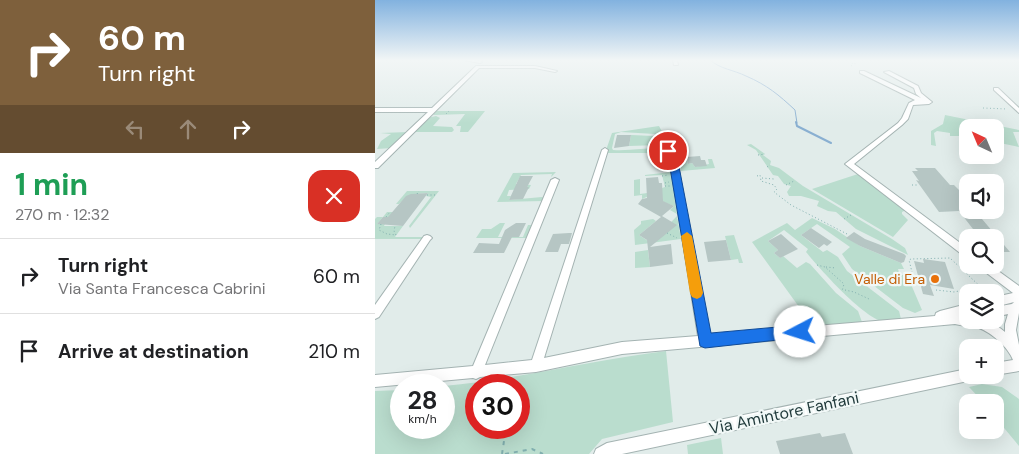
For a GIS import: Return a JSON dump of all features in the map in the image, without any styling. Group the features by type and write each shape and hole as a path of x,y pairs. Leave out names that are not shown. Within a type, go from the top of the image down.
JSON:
{"street":[{"path":"375,166 462,81"},
{"path":"883,81 919,98 919,101 914,102 909,107 908,114 899,124 849,164 959,247"},
{"path":"905,81 916,87 919,94"},
{"path":"898,88 919,94 929,102 914,102"},
{"path":"996,89 1018,110"},
{"path":"375,110 434,110"},
{"path":"536,366 605,150"},
{"path":"668,151 673,156 705,341"},
{"path":"375,156 386,156"},
{"path":"476,372 555,180"},
{"path":"375,314 427,238"},
{"path":"995,274 1019,292"},
{"path":"1004,300 1019,296"},
{"path":"1004,303 1017,305"},
{"path":"1004,309 1017,305"},
{"path":"1017,305 1011,319 1010,334 1017,354"},
{"path":"921,321 959,311"},
{"path":"949,320 959,318"},
{"path":"375,380 536,366 622,348 921,321 949,320 983,324 997,332 1017,354"},
{"path":"1004,368 1019,364"},
{"name":"Via Amintore Fanfani","path":"601,454 607,450 959,377"}],"path":[{"path":"983,108 1018,110"},
{"path":"446,114 449,111"},
{"path":"758,155 765,154"},
{"path":"662,176 671,175"},
{"path":"757,176 760,175 761,181 774,185 777,189 774,192 783,200 836,226 849,235"},
{"path":"761,178 774,179"},
{"path":"786,184 794,181"},
{"path":"912,185 919,185"},
{"path":"427,195 436,195"},
{"path":"386,217 390,212"},
{"path":"844,219 851,215"},
{"path":"381,224 379,230 387,234 396,234 394,231 395,226"},
{"path":"667,233 675,238 681,238"},
{"path":"913,276 909,260 911,259 951,258 977,284"},
{"path":"817,265 836,268"},
{"path":"825,267 844,284 843,290 854,290 869,300"},
{"path":"936,290 959,291"},
{"path":"506,439 504,454 532,449 543,454"}],"green space":[{"path":"434,111 485,111 468,132 460,132 461,126 456,126 465,114 434,115 432,113"},
{"path":"945,115 965,119 959,119 959,136 950,136 950,133 937,131 934,133 936,146 931,145 931,131 943,124"},
{"path":"436,116 440,118 433,126 452,127 454,130 452,132 412,132 427,118"},
{"path":"659,126 669,145 665,144 655,134 621,132 615,134 612,148 613,150 619,150 661,148 666,153 605,153 612,133"},
{"path":"1004,127 1019,130 1019,132 1013,132 1019,147 1004,144"},
{"path":"409,132 392,148 377,149 381,141 391,134 380,133"},
{"path":"631,135 654,136 660,145 629,146"},
{"path":"751,144 765,154 763,155 771,161 770,165 779,168 803,186 892,239 905,248 908,255 856,229 836,212 817,206 819,201 801,196 789,196 787,192 791,186 784,184 778,176 773,175 756,150 747,145"},
{"path":"687,157 688,164 692,163 695,167 709,164 708,159 712,159 715,168 681,171 679,158"},
{"path":"556,172 551,177 552,174 521,175 516,184 531,185 529,189 509,190 507,196 511,196 509,200 542,197 545,199 544,201 497,202 513,173"},
{"path":"671,172 677,214 670,210 674,206 649,196 642,199 642,195 634,196 634,180 640,179 640,194 662,191 662,188 665,187 662,175 645,175"},
{"path":"858,174 906,210 902,214 908,220 893,237 812,189"},
{"path":"407,191 439,191 410,228 409,226 431,197 426,196 428,193 415,194 396,204"},
{"path":"387,212 395,212 391,217 383,217"},
{"path":"677,216 681,239 651,243"},
{"path":"383,217 377,224 403,226 395,237 424,237 422,239 375,239 375,219"},
{"path":"812,218 835,229 860,246 901,263 904,269 898,269 900,275 907,275 922,310 915,313 903,308 852,269 842,254 850,247 817,224 801,235 823,252 827,250 838,257 847,271 899,311 901,319 885,322 876,319 843,292 806,252 808,249 784,230 768,241 778,250 774,253 780,258 783,256 797,268 806,262 810,264 836,293 858,311 862,322 815,329 752,242 787,223 795,230"},
{"path":"653,219 656,221 639,235 651,243 635,245 634,230 641,224 641,221"},
{"path":"500,223 505,223 498,237 523,237 528,225 535,225 529,238 476,238 482,229 491,229"},
{"path":"734,235 743,263 739,263 738,259 731,260 725,236"},
{"path":"648,250 650,267 635,268 635,252"},
{"path":"666,351 673,422 602,439 589,454 375,454 375,391 390,390 390,439 455,439 455,385 465,384 465,439 530,439 529,374"},
{"path":"982,384 1002,387 1019,399 1019,446 1004,428 1004,394 976,394 969,387"},
{"path":"721,438 723,454 688,454 687,445"}],"building":[{"path":"617,135 631,135 629,146 614,148"},
{"path":"700,156 701,160 705,160 707,166 695,167 692,163 688,164 687,157"},
{"path":"915,168 935,168 950,185 954,185 959,190 959,211 939,212 916,180 919,181 912,171 918,171"},
{"path":"520,176 533,176 523,199 509,200"},
{"path":"658,177 659,183 662,183 663,201 674,206 662,216 677,225 650,247 671,244 673,264 650,267 647,240 639,235 661,217 638,204 642,199 647,198 646,178"},
{"path":"428,193 403,226 377,224 383,217 388,217 406,196"},
{"path":"965,219 982,219 990,229 973,229"},
{"path":"516,223 526,223 519,237 512,237 504,253 473,253 479,243 499,244 505,230"},
{"path":"811,228 832,242 827,246 824,244 819,248 801,235"},
{"path":"854,232 865,239 904,254 906,256 904,262 901,263 846,238"},
{"path":"572,233 569,244 561,244 558,252 545,252 553,234"},
{"path":"781,234 798,249 780,258 774,253 778,250 768,241"},
{"path":"726,240 731,260 708,262 704,242"},
{"path":"1004,245 1010,252 1004,252"},
{"path":"923,259 945,262 954,289 930,285 934,296 923,294 914,261 924,263"},
{"path":"820,433 822,437 845,433 853,454 780,454 776,441"}],"waterway":[{"path":"757,81 795,110 797,123"},
{"path":"796,122 797,126 831,143"}],"slow traffic":[{"path":"687,236 697,293"}],"place":[{"name":"Valle di Era","path":"935,279"}],"route":[{"path":"668,151 673,156 705,341 800,332"}]}
